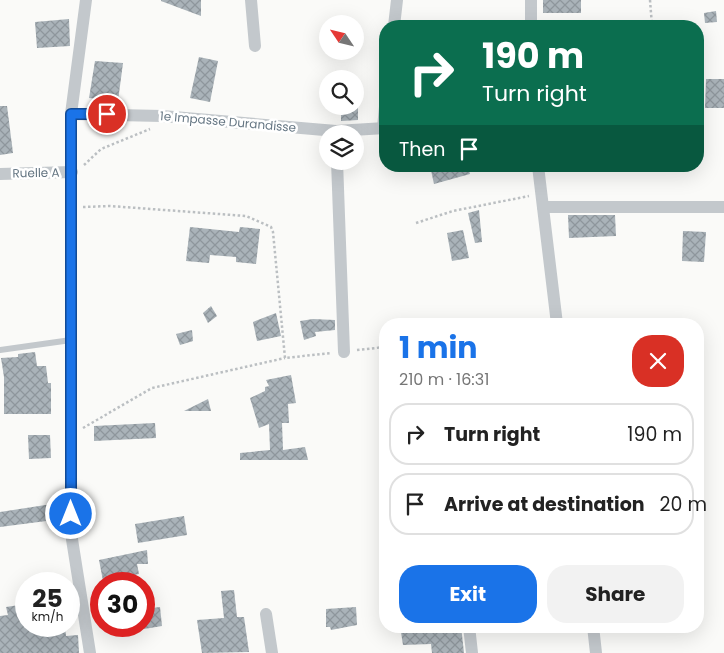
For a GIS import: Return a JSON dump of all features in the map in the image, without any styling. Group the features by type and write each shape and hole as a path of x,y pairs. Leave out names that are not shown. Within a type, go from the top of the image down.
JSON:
{"street":[{"path":"86,0 71,114 71,533 90,653"},
{"path":"251,0 255,46"},
{"path":"395,20 397,0"},
{"path":"531,0 531,20"},
{"name":"1e Impasse Durandisse","path":"71,114 162,116 319,130"},
{"name":"1e Impasse Durandisse","path":"364,130 379,128"},
{"path":"337,170 344,352"},
{"name":"Ruelle A","path":"0,174 72,172"},
{"path":"539,172 557,318"},
{"path":"543,207 724,207"},
{"path":"266,614 272,653"},
{"path":"470,633 472,653"},
{"path":"594,633 596,653"}],"lane":[{"path":"0,350 72,340"}],"path":[{"path":"650,0 652,20"},
{"path":"72,172 90,162 101,149 148,131 162,116"},
{"path":"416,223 477,205 541,194"},
{"path":"72,208 110,206 246,216 271,227 285,358"},
{"path":"71,435 152,388 285,358 379,348"}],"building":[{"path":"201,0 201,16 161,1"},
{"path":"543,0 581,0 581,13 543,13"},
{"path":"716,11 717,22 705,23 704,13"},
{"path":"69,19 70,46 37,48 35,22"},
{"path":"199,57 218,61 210,102 190,98"},
{"path":"95,61 123,63 118,101 89,98"},
{"path":"706,79 724,79 724,108 705,108"},
{"path":"0,106 7,106 13,153 0,155"},
{"path":"341,115 358,115 358,120 341,121"},
{"path":"431,172 470,172 470,174 434,184"},
{"path":"479,210 482,242 475,243 468,213"},
{"path":"568,215 615,215 616,236 569,238"},
{"path":"190,227 239,232 240,227 260,229 256,264 236,262 236,257 210,255 209,263 186,261"},
{"path":"463,230 469,258 452,261 447,233"},
{"path":"683,231 706,232 704,262 682,261"},
{"path":"211,306 217,316 208,323 203,313"},
{"path":"276,313 281,336 257,341 253,322"},
{"path":"313,319 335,320 335,330 315,332 316,336 304,340 300,321"},
{"path":"192,330 193,341 180,345 176,334"},
{"path":"35,352 37,366 46,366 48,383 51,383 51,414 4,414 4,377 1,358 18,357 18,354"},
{"path":"291,375 296,403 288,404 289,423 282,423 283,450 305,447 308,460 240,460 240,453 270,450 269,424 259,428 250,398 265,391 265,387 269,386 266,380"},
{"path":"208,399 211,411 184,411"},
{"path":"155,423 156,438 94,441 94,426"},
{"path":"28,435 50,435 51,458 29,459"},
{"path":"52,504 54,520 0,527 0,512"},
{"path":"184,516 187,535 138,543 135,524"},
{"path":"147,550 148,564 137,564 139,572 101,572 99,560"},
{"path":"234,590 237,617 244,617 249,652 202,653 197,620 224,618 221,591"},
{"path":"15,606 15,637 78,637 79,653 0,653 0,616 8,615 6,607"},
{"path":"160,607 162,626 155,627 155,608"},
{"path":"356,607 357,625 331,630 330,627 326,627 326,609"},
{"path":"401,633 462,633 464,653 432,653 431,644 403,645"}],"route":[{"path":"71,514 71,114 107,114"}]}
